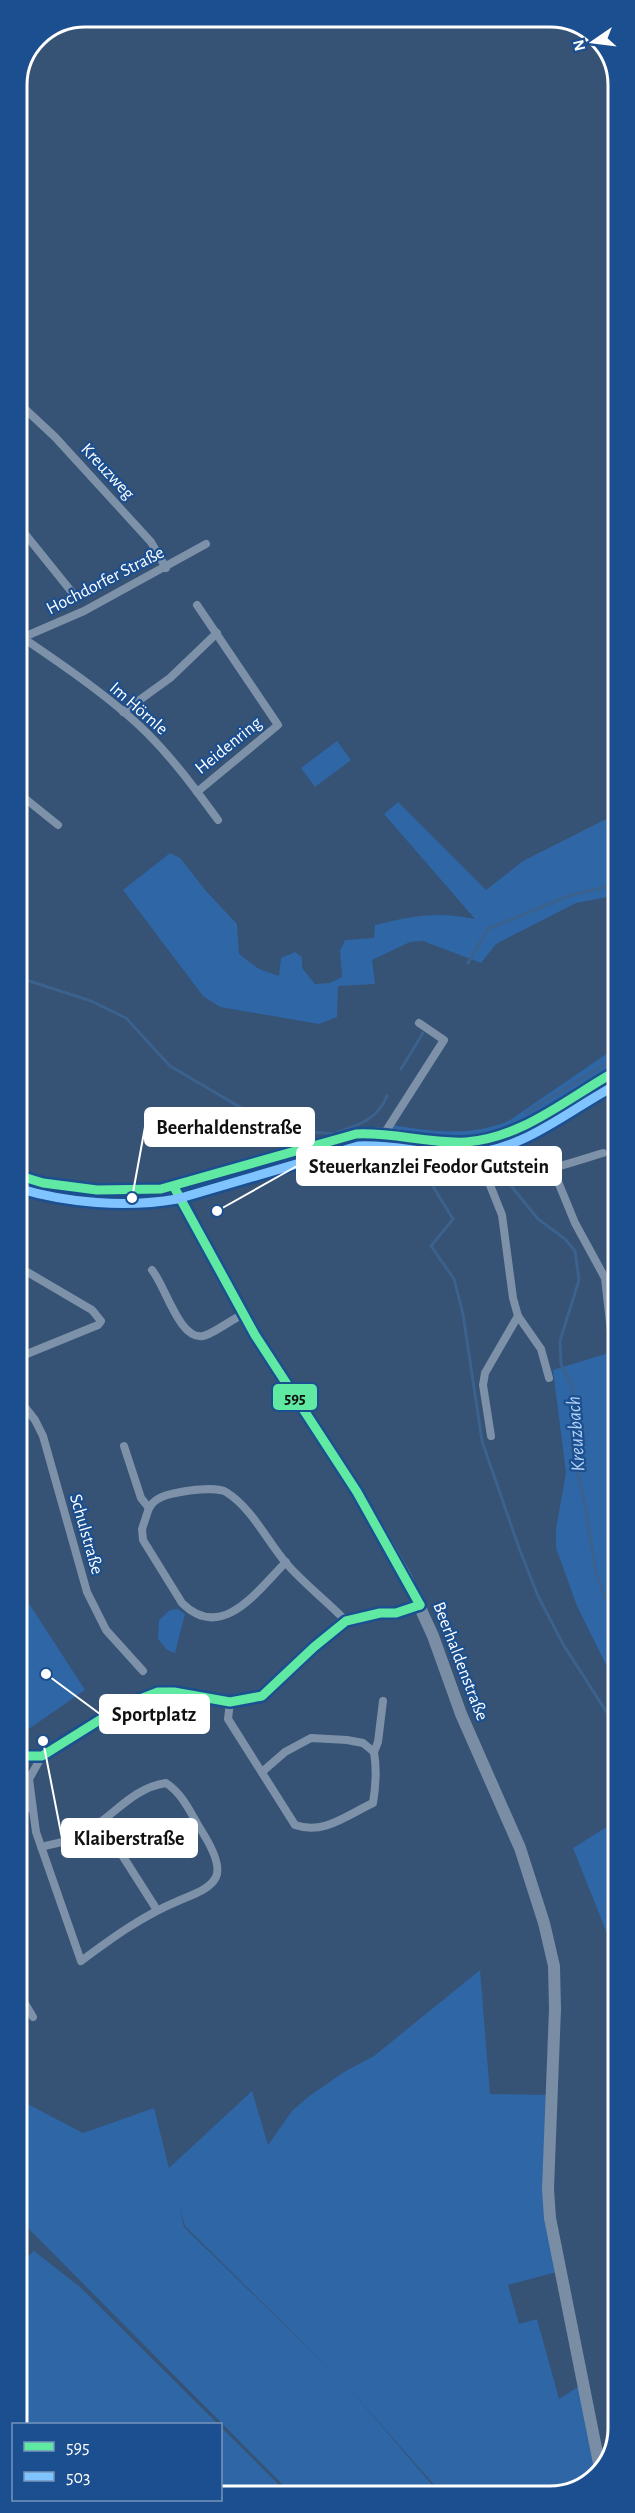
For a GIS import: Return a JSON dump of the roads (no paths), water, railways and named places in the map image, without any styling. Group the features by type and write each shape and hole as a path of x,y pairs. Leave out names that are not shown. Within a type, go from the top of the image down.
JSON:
{"street":[{"name":"Kreuzweg","path":"27,411 55,437 151,542 166,568"},
{"path":"27,536 71,591"},
{"name":"Hochdorfer Straße","path":"27,636 84,611 206,544"},
{"name":"Heidenring","path":"197,606 278,725 197,792"},
{"path":"123,712 170,678 217,633"},
{"name":"Im Hörnle","path":"27,644 123,712 147,733 218,820"},
{"path":"27,800 58,825"},
{"path":"384,1134 444,1040 425,1027"},
{"path":"27,1178 56,1185 97,1190 174,1187 339,1137 361,1133 448,1142 488,1139 525,1126 608,1075"},
{"path":"488,1139 492,1162 490,1185 502,1215 513,1298 518,1316 541,1349 549,1378"},
{"path":"492,1162 518,1174 603,1153"},
{"path":"552,1167 575,1223 604,1278 608,1310"},
{"name":"Beerhaldenstraße","path":"174,1187 286,1386 357,1492 420,1605 461,1714 503,1807 531,1880 549,1939 555,1982 548,2189 550,2218 598,2460"},
{"path":"152,1270 171,1300 183,1328 190,1334 203,1336 244,1314"},
{"path":"27,1272 92,1310 101,1321 98,1326 27,1354"},
{"path":"491,1436 483,1385 485,1373 518,1316"},
{"name":"Schulstraße","path":"27,1410 43,1436 87,1592 106,1630 143,1671"},
{"path":"124,1446 141,1498 149,1508"},
{"path":"286,1562 243,1606 225,1617 206,1617 190,1611 182,1603 143,1540 142,1529 149,1508 163,1497 202,1489 217,1488 226,1491 247,1512 286,1562 346,1620"},
{"path":"41,1847 75,1838 101,1822 131,1797 154,1785 166,1784 175,1789 209,1843 217,1869 216,1877 211,1884 195,1894 157,1910 120,1932 81,1961 41,1847 36,1832 29,1779 42,1756 122,1706 158,1692 174,1692 230,1702 262,1696 346,1620 380,1613 396,1613 420,1605"},
{"path":"230,1702 228,1719 295,1825 308,1829 321,1828 373,1803 376,1783 374,1752 378,1742 383,1701"},
{"path":"262,1772 285,1752 311,1738 363,1743 374,1752"},
{"path":"27,1756 42,1756"},
{"path":"27,1808 32,1806"},
{"path":"101,1822 157,1910"},
{"path":"27,2007 33,2017"}],"waterway":[{"path":"468,963 488,929 568,896 608,886"},
{"path":"27,980 91,1001 126,1018 170,1066 262,1120 294,1131 340,1134"},
{"path":"401,1069 423,1033"},
{"path":"526,1113 608,1062"},
{"path":"338,1132 360,1124 373,1116 387,1096"},
{"path":"355,1139 380,1151 428,1161"},
{"path":"438,1161 457,1161 469,1153"},
{"name":"Kreuzbach","path":"608,1600 596,1573 585,1505 572,1448 573,1388 561,1364 560,1341 579,1280 575,1251 565,1239 538,1219 508,1182 477,1170 429,1161 429,1180 453,1219 431,1246 454,1279 463,1314 482,1441 538,1596 563,1644 608,1714"}],"place":[{"name":"Beerhaldenstraße","path":"132,1198"},
{"name":"Steuerkanzlei Feodor Gutstein","path":"217,1211"},
{"name":"Sportplatz","path":"46,1674"},
{"name":"Klaiberstraße","path":"43,1741"}]}
